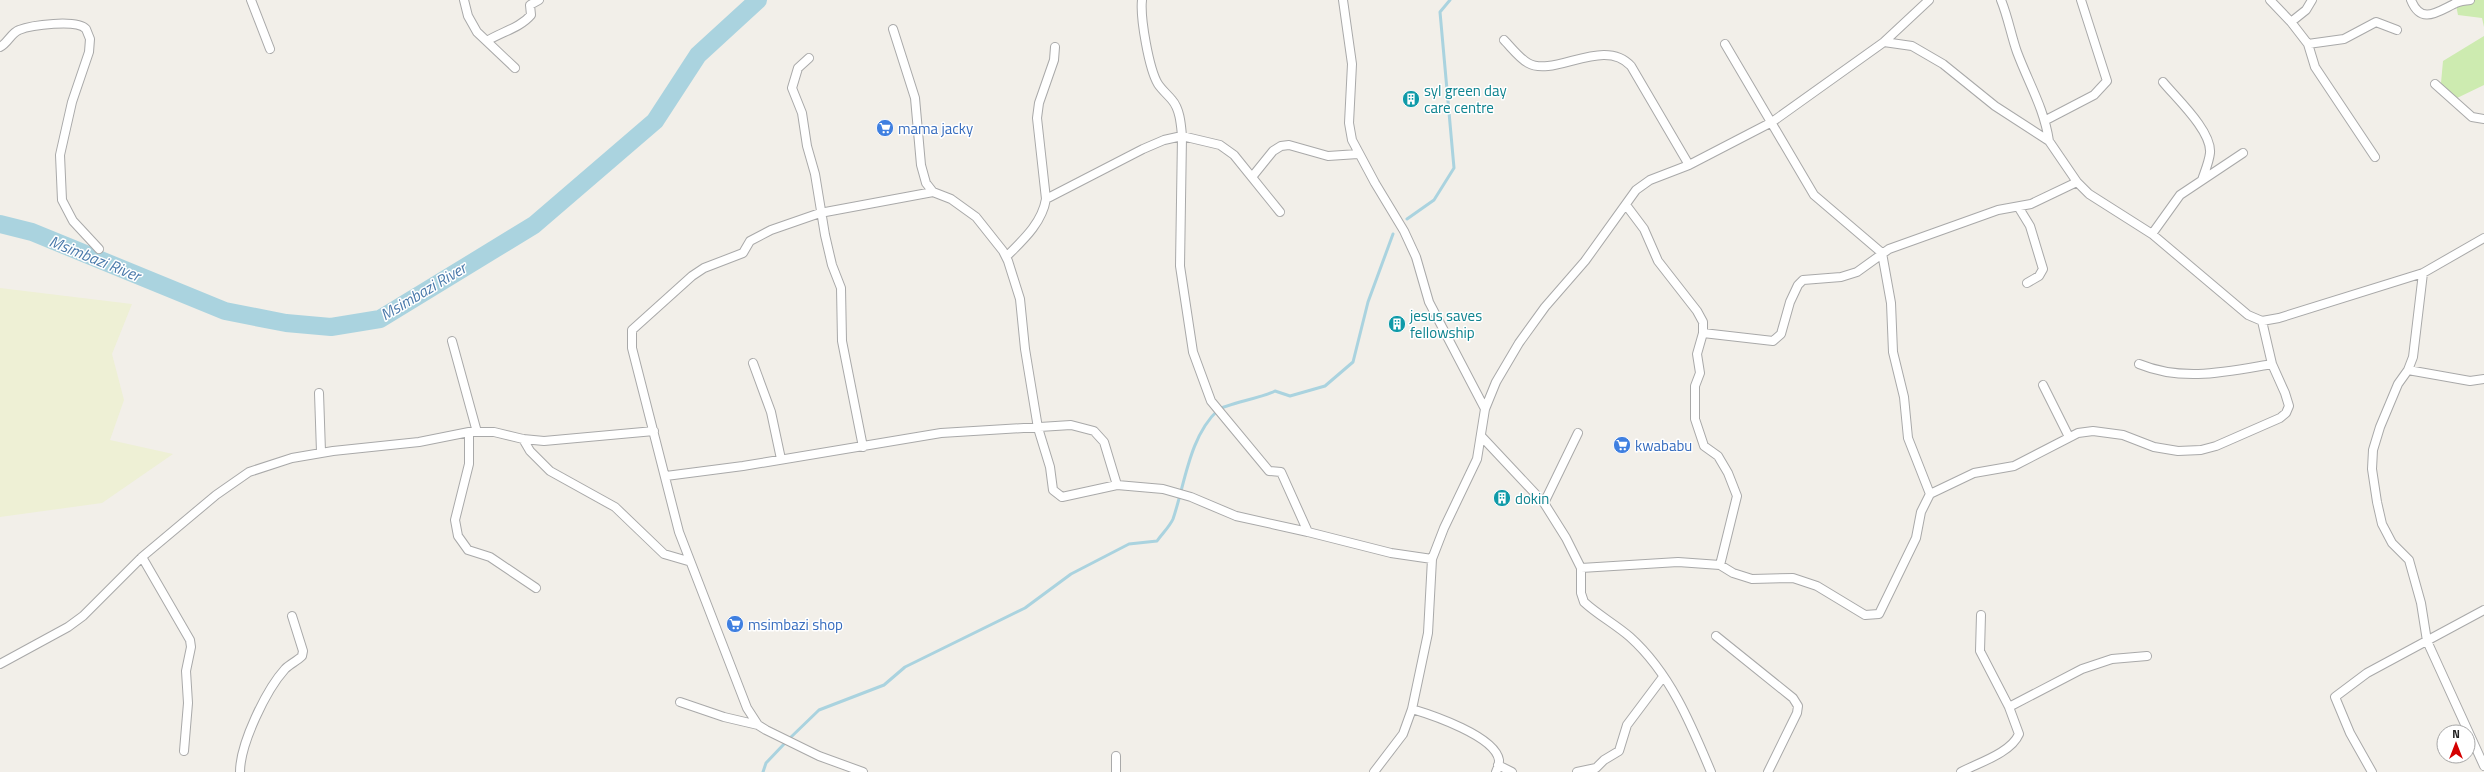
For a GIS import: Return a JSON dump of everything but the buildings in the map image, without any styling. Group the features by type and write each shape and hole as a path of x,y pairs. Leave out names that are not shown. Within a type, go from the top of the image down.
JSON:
{"street":[{"path":"251,0 270,49"},
{"path":"464,0 468,16 477,32 515,68"},
{"path":"487,41 498,34 524,23 531,15 530,5 539,0"},
{"path":"1142,0 1143,32 1155,76 1158,84 1174,102 1180,119 1182,136 1180,236 1182,284 1193,352 1211,401 1269,472 1281,472 1308,532"},
{"path":"1343,0 1352,64 1349,123 1352,140 1358,154 1404,231 1416,257 1429,302 1485,409"},
{"path":"2001,0 2008,16 2017,52 2046,120 2048,141"},
{"path":"2046,120 2094,95 2108,81 2080,0"},
{"path":"2270,0 2292,22 2308,44 2315,67 2375,158"},
{"path":"2292,22 2306,10 2312,0"},
{"path":"2411,0 2418,12 2425,15 2434,14 2456,2 2470,0"},
{"path":"1374,772 1403,734 1412,709 1428,633 1432,559 1477,459 1482,437 1485,409 1496,382 1519,343 1545,307 1585,261 1644,183 1689,165 1772,122 1884,42 1925,1"},
{"path":"2308,44 2344,39 2376,22 2397,30"},
{"path":"0,47 18,30 56,24 78,24 86,29 90,39 89,52 72,102 60,155 62,200 73,220 99,249"},
{"path":"893,29 917,104 923,175 928,187 933,192 951,199 976,217 1007,256 1020,299 1025,349 1038,428 1050,467 1053,490 1062,497 1117,485 1163,488 1191,497 1236,516 1308,532 1364,547 1432,559"},
{"path":"1504,40 1528,63 1540,67 1585,58 1613,55 1624,58 1631,66 1689,165"},
{"path":"1884,42 1912,46 1926,53 1961,77 1996,106 2048,141 2077,182 2090,194 2152,234 2248,315 2262,321 2279,318 2423,273 2484,238"},
{"path":"1725,44 1814,195 1882,254 1891,303 1893,352 1904,397 1908,438 1930,494"},
{"path":"1007,256 1032,230 1042,215 1046,199 1037,118 1039,103 1054,60 1055,47"},
{"path":"809,58 798,68 792,88 802,113 807,146 815,174 820,212 832,265 841,288 842,341 863,447"},
{"path":"2163,82 2204,132 2209,143 2210,153 2202,180"},
{"path":"2435,84 2472,117 2484,119"},
{"path":"1046,199 1164,140 1182,136 1220,145 1234,155 1280,212"},
{"path":"1252,177 1273,151 1281,146 1289,145 1328,156 1358,154"},
{"path":"2152,234 2180,195 2243,153"},
{"path":"1704,333 1773,341 1781,334 1790,302 1798,285 1804,280 1841,277 1857,272 1889,249 1998,210 2019,208 2077,182"},
{"path":"758,725 745,701 688,561 675,519 666,476 632,348 632,330 692,276 704,268 743,254 750,241 771,230 820,212 933,192"},
{"path":"1626,205 1644,229 1658,262 1697,311 1703,322 1704,333 1697,354 1700,373 1695,386 1695,419 1704,446 1718,456 1728,473 1737,496 1720,565"},
{"path":"2019,208 2030,226 2043,269 2039,276 2027,283"},
{"path":"2423,273 2419,316 2414,331 2413,357 2408,370 2398,384 2380,427 2373,450 2372,468 2382,524 2392,543 2409,560 2421,602 2427,641 2484,766"},
{"path":"1580,568 1678,562 1720,565 1733,573 1752,579 1793,578 1817,586 1865,615 1879,614 1916,538 1921,512 1930,494 1974,473 2014,466 2078,433 2093,430 2122,435 2154,447 2178,451 2216,446 2280,418 2286,413 2288,406 2285,393 2272,364 2262,321"},
{"path":"452,341 458,356 473,432 469,464 455,515 455,526 458,536 468,550 490,557 536,588"},
{"path":"753,363 771,412 781,459"},
{"path":"2139,364 2157,371 2177,375 2218,372 2272,364"},
{"path":"2408,370 2470,381 2484,379"},
{"path":"2043,385 2069,437"},
{"path":"318,392 321,452"},
{"path":"666,476 744,466 941,433 1071,425 1094,430 1104,442 1117,485"},
{"path":"0,664 68,627 83,616 142,558 216,495 249,472 292,458 321,452 419,442 473,432 494,432 523,439 571,440 654,431"},
{"path":"1544,503 1578,434"},
{"path":"1482,437 1544,503 1566,538 1580,568 1581,593 1584,602 1630,637 1662,677 1685,711 1711,772"},
{"path":"523,439 530,451 550,471 615,507 664,554 688,561"},
{"path":"142,558 190,640 191,647 186,671 188,703 184,751"},
{"path":"2372,772 2350,733 2335,697 2367,673 2484,610"},
{"path":"1961,772 2005,749 2017,739 2019,734 2018,727 2009,707 1980,651 1981,615"},
{"path":"240,772 245,740 256,718 284,670 302,656 303,651 292,616"},
{"path":"1716,636 1793,698 1798,706 1797,713 1768,772"},
{"path":"2009,707 2082,669 2112,659 2147,656"},
{"path":"1577,772 1596,768 1604,760 1619,751 1627,725 1662,677"},
{"path":"680,702 724,717 758,725 819,756 863,772"},
{"path":"1412,709 1446,719 1472,734 1495,751 1499,759 1497,769 1512,772"},
{"path":"1116,756 1116,772"}],"green space":[{"path":"2455,0 2484,0 2484,27 2482,18 2458,15"},
{"path":"2484,36 2484,85 2455,99 2441,83 2443,61"},
{"path":"0,288 132,304 112,354 124,400 110,440 173,454 102,503 0,517"}],"waterway":[{"name":"Msimbazi River","path":"0,224 32,232 225,311 286,323 331,327 380,319 534,225 655,121 698,55 758,0"},
{"path":"1407,219 1434,200 1454,168 1440,12 1450,0"},
{"path":"790,738 819,710 884,685 905,667 1025,608 1071,574 1129,544 1157,541 1173,519 1189,462 1200,434 1208,421 1218,410 1228,405 1275,391 1290,396 1325,386 1353,362 1368,302 1393,234"},
{"path":"763,772 766,763 785,743"}],"place":[{"name":"syl green day care centre","path":"1411,99"},
{"name":"mama jacky","path":"885,128"},
{"name":"jesus saves fellowship","path":"1397,324"},
{"name":"kwababu","path":"1622,445"},
{"name":"dokin","path":"1502,498"},
{"name":"msimbazi shop","path":"735,624"}]}
